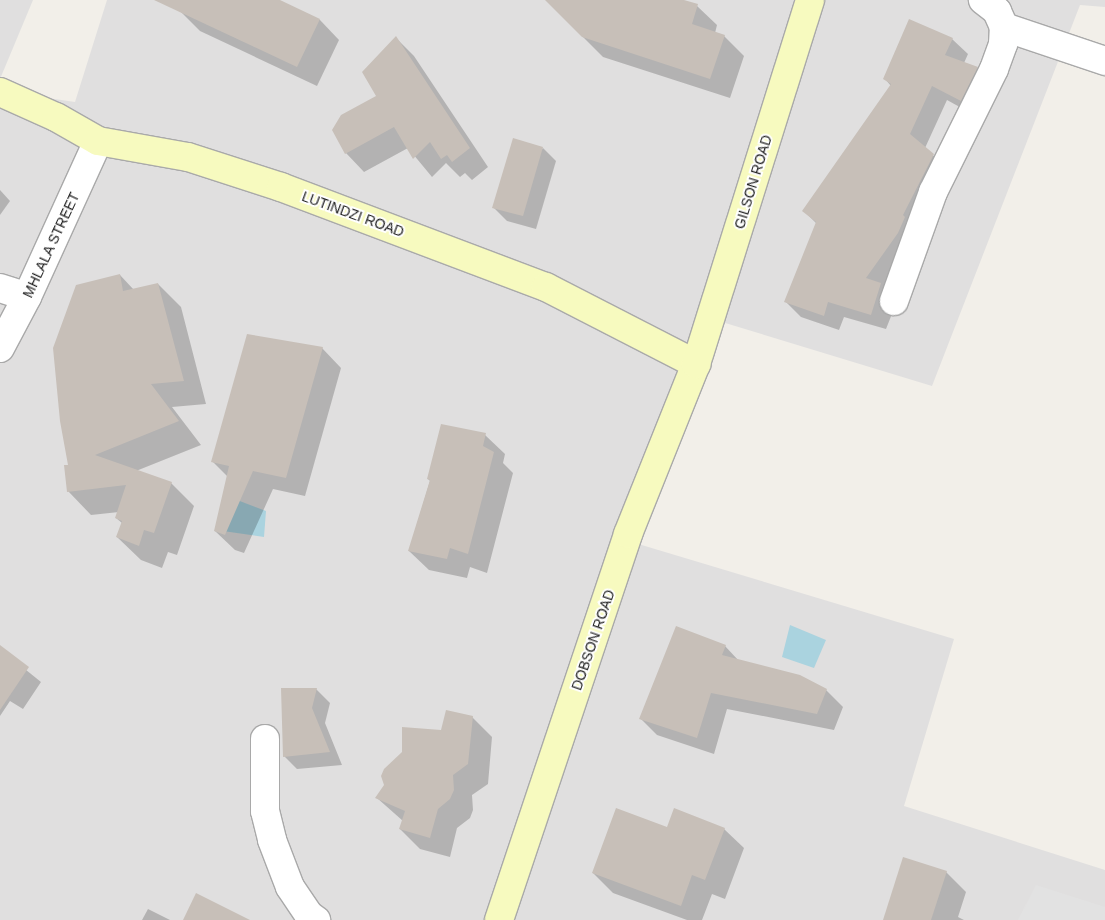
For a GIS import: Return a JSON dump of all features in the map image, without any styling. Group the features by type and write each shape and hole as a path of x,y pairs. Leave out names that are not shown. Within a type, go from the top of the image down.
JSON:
{"street":[{"name":"GILSON ROAD","path":"696,364 810,0"},
{"path":"894,301 933,192 994,69 1004,44 1004,27 997,11 982,0"},
{"path":"1004,27 1105,61"},
{"name":"LUTINDZI ROAD","path":"0,92 56,116 98,141 188,157 415,236 546,287 696,364"},
{"name":"MHLALA STREET","path":"0,348 27,297 98,141"},
{"path":"0,288 27,297"},
{"name":"DOBSON ROAD","path":"499,920 628,534 696,364"},
{"path":"265,739 264,811 272,840 290,888 308,915 316,920"}],"shaded area":[{"path":"0,0 33,0 0,79"},
{"path":"107,0 1105,0 1105,7 1080,5 932,386 712,319 635,543 954,639 904,806 1105,870 1105,920 0,920 0,91 75,102"},
{"path":"1036,885 1105,907 1105,920 1018,920"}],"water":[{"path":"224,495 266,511 264,537 216,530"},
{"path":"790,625 826,640 814,668 782,657"}],"building":[{"path":"154,0 280,0 320,19 297,67"},
{"path":"545,0 684,0 698,4 692,24 725,35 710,79 582,37"},
{"path":"909,19 953,38 945,55 978,67 961,101 932,86 910,134 934,154 903,215 905,217 898,233 866,278 881,283 871,315 828,302 824,316 784,302 816,222 802,211 891,84 883,79"},
{"path":"396,36 470,148 452,162 447,155 441,159 430,142 413,159 394,127 345,154 332,130 341,115 376,96 362,72"},
{"path":"513,138 543,147 523,216 492,208"},
{"path":"120,274 123,291 158,283 184,381 151,384 179,421 95,455 172,482 154,533 144,530 139,546 116,537 122,521 115,518 126,485 67,492 64,465 68,465 60,421 53,348 76,285"},
{"path":"247,334 323,347 286,478 253,471 225,535 214,531 229,466 211,462"},
{"path":"441,424 486,433 483,446 494,452 468,554 450,548 447,559 408,551 430,480 427,479"},
{"path":"676,626 726,645 722,655 800,675 827,689 817,714 711,693 697,738 639,719"},
{"path":"0,645 29,667 0,710"},
{"path":"281,688 317,688 312,708 330,752 283,757"},
{"path":"446,710 473,716 468,764 453,775 454,790 450,799 438,809 430,838 399,829 405,811 375,798 384,785 381,776 384,769 402,752 402,727 441,730"},
{"path":"616,808 667,827 674,808 725,828 705,880 692,875 681,906 592,873"},
{"path":"903,857 947,871 931,920 883,920"},
{"path":"196,893 250,920 183,920"}]}
